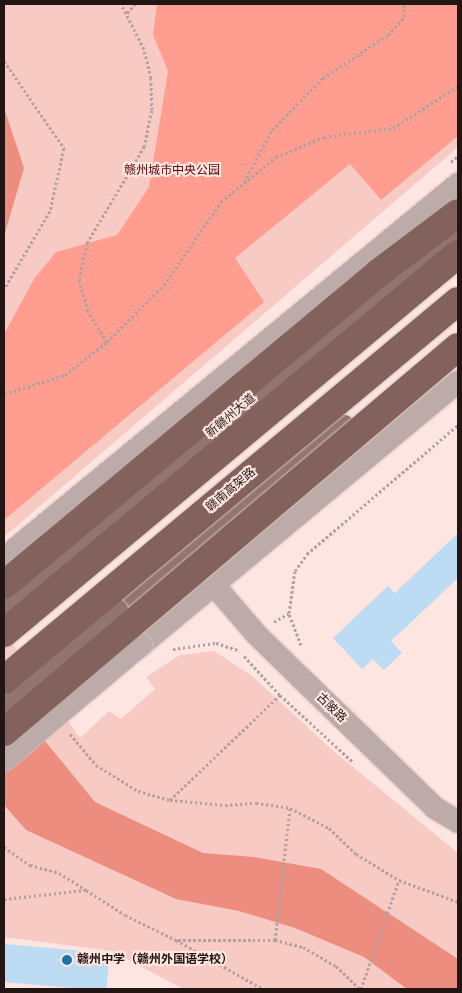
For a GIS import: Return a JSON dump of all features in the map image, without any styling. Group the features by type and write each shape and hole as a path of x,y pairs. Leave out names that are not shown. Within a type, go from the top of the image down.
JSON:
{"highway":[{"path":"4,585 377,274 458,213"},
{"path":"4,633 458,254"},
{"name":"赣南高架路","path":"4,680 458,301"},
{"path":"4,732 458,348"}],"main road":[{"name":"新赣州大道","path":"4,605 458,227"},
{"path":"4,706 116,612 458,334"}],"street":[{"path":"4,558 33,532 458,184"},
{"path":"4,760 458,382"},
{"name":"古陂路","path":"214,584 256,634 301,678 435,808 458,822"}],"path":[{"path":"107,342 88,310 79,279 87,243 144,147 152,110 151,78 144,49 121,4"},
{"path":"127,13 135,4"},
{"path":"242,185 272,130 323,78 388,35 404,17 404,4"},
{"path":"4,61 64,148 50,211 4,289"},
{"path":"4,394 65,375 107,342 164,285 221,202 276,157 299,146 324,138 393,128 458,86"},
{"path":"306,654 288,613 295,571 307,554 458,425"},
{"path":"177,647 216,643 238,650 280,695 356,764"},
{"path":"170,800 234,742 262,710 301,678"},
{"path":"96,765 138,791 170,800 225,805 256,803 290,808 329,828 356,854 399,880 458,902"},
{"path":"275,940 290,808"},
{"path":"4,847 30,865 59,873 125,915 176,940 263,989"},
{"path":"176,940 275,940 303,948 336,966 361,989 399,880"},
{"path":"4,899 86,890"}],"green space":[{"name":"赣州城市中央公园","path":"4,4 458,4 458,147 4,537"},
{"name":"赣州城市中央公园","path":"157,4 458,4 458,136 381,200 350,164 235,258 264,302 4,520 4,334 34,279 56,252 117,235 149,187 168,71 153,35"},
{"path":"4,632 80,738 109,711 121,719 155,689 146,677 180,655 214,651 252,676 331,749 458,853 458,989 183,989 112,951 4,937"}],"shaded area":[{"path":"4,108 24,168 4,236"},
{"path":"4,691 95,802 203,853 254,857 321,869 458,959 458,989 407,989 364,957 295,928 239,911 176,899 26,830 4,805"}],"building":[{"path":"458,533 458,578 391,641 402,653 384,670 373,659 362,669 333,638 388,586 395,593"},
{"name":"赣州中学（赣州外国语学校）","path":"4,944 110,953 106,989 82,989 4,982"}],"place":[{"name":"赣州中学（赣州外国语学校）","path":"67,960"}]}
